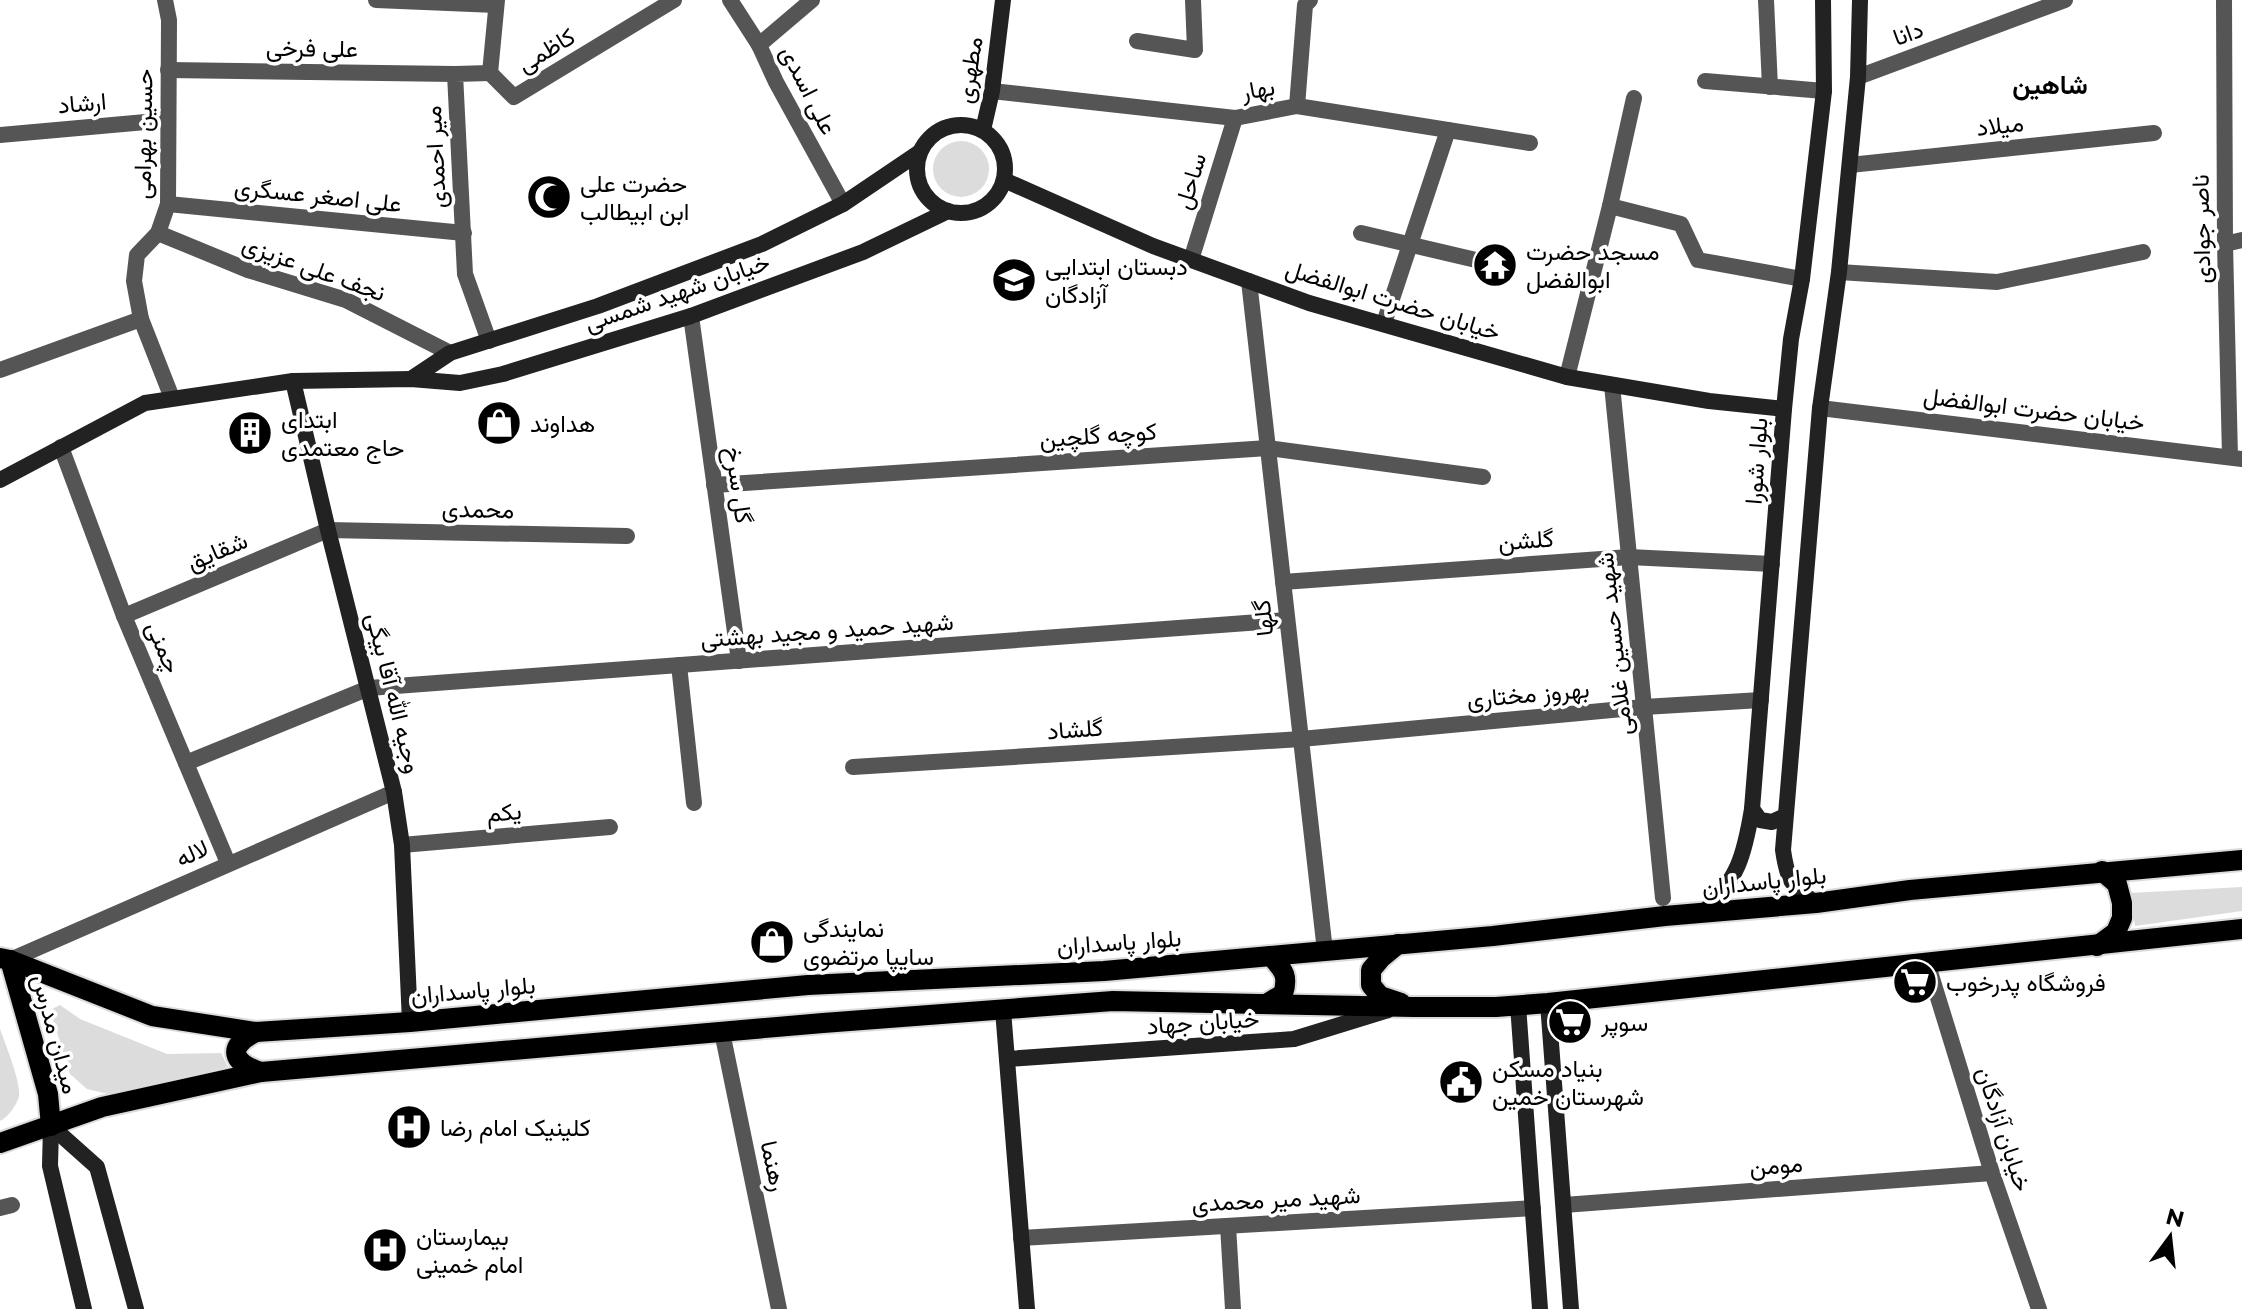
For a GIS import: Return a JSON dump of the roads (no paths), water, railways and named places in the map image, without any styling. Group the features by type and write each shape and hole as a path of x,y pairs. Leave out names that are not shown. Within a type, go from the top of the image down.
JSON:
{"main road":[{"name":"بلوار پاسداران","path":"3,955 152,1016 256,1032 410,1022 808,985 1104,971 1816,903 1910,890 2102,871 2242,860"},
{"path":"2097,946 2116,932 2122,918 2117,884 2102,871"},
{"path":"51,1126 102,1107 261,1072 1113,1001 1406,1007 1548,1003 2242,929"},
{"path":"1398,944 1371,970 1371,985 1380,996 1406,1007"},
{"name":"میدان مدرس","path":"0,1143 51,1126 48,1094 3,955"},
{"path":"1266,1004 1283,994 1287,982 1283,970 1271,956"},
{"path":"256,1032 241,1042 236,1056 246,1068 261,1072"}],"street":[{"name":"حسین بهرامی","path":"165,0 169,20 168,204 158,233 137,255 134,281 141,319 172,398"},
{"path":"376,0 497,3 490,73"},
{"name":"کاظمی","path":"490,73 514,97 674,0"},
{"name":"علی اسدی","path":"730,0 759,45 843,204"},
{"path":"759,45 812,0"},
{"name":"مطهری","path":"983,130 992,91 1002,8 994,0"},
{"path":"1137,41 1195,50 1193,0"},
{"path":"1297,106 1305,5 1310,0"},
{"path":"1766,0 1770,87"},
{"name":"بلوار شورا","path":"1703,913 1723,893 1740,865 1752,809 1791,339 1802,279 1824,91 1823,0"},
{"path":"1816,903 1797,890 1786,872 1783,850 1820,408 1839,272 1858,77 1860,0"},
{"name":"دانا","path":"1858,77 2065,0"},
{"name":"ناصر جوادی","path":"2224,0 2225,244 2236,458"},
{"name":"علی فرخی","path":"168,70 455,74"},
{"name":"میر احمدی","path":"489,341 465,274 455,74 490,73"},
{"path":"1705,81 1824,91"},
{"name":"بهار","path":"992,91 1235,118 1297,106 1530,143"},
{"path":"1567,377 1634,98"},
{"name":"ساحل","path":"1191,260 1235,118"},
{"name":"ارشاد","path":"0,135 168,120"},
{"path":"953,125 969,125 983,130 1002,151 1004,180 999,193 977,210 963,213 935,205 918,181 920,152 927,140 939,130 953,125"},
{"path":"1384,323 1448,130"},
{"name":"میلاد","path":"1850,165 2154,133"},
{"name":"خیابان شهید شمسی","path":"411,379 450,353 598,306 762,244 843,204 920,152"},
{"name":"خیابان حضرت ابوالفضل","path":"1004,180 1153,246 1309,303 1567,377 1709,401 1784,409"},
{"name":"علی اصغر عسگری","path":"168,204 464,233"},
{"path":"1610,206 1681,224 1698,260 1802,279"},
{"name":"خیابان شهید شمسی","path":"0,480 145,403 293,381 411,379 460,383 503,374 691,316 863,252 948,211"},
{"name":"نجف علی عزیزی","path":"158,233 248,270 346,300 450,353"},
{"path":"1361,233 1476,260"},
{"path":"2225,244 2242,240"},
{"path":"1839,272 1997,282 2143,252"},
{"name":"گلها","path":"1249,281 1325,951"},
{"name":"گل سرخ","path":"691,316 739,661"},
{"path":"0,370 141,319"},
{"name":"وجیه الله آقا بیگی","path":"293,381 394,792 402,845 410,1022"},
{"name":"شهید حسین غلامی","path":"1612,385 1663,898"},
{"name":"خیابان حضرت ابوالفضل","path":"1820,408 2236,458"},
{"name":"چمنی","path":"61,447 124,616 228,863"},
{"name":"کوچه گلچین","path":"714,485 1268,448 1483,477"},
{"name":"محمدی","path":"328,530 627,536"},
{"name":"شقایق","path":"124,616 328,530"},
{"name":"گلشن","path":"1283,582 1629,557 1772,564"},
{"name":"شهید حمید و مجید بهشتی","path":"186,763 369,688 1287,620"},
{"path":"679,665 694,803"},
{"name":"بهروز مختاری","path":"1301,739 1644,707 1761,700"},
{"name":"گلشاد","path":"853,767 1301,739"},
{"name":"لاله","path":"3,955 394,792"},
{"path":"1752,809 1760,820 1772,822 1785,816"},
{"name":"یکم","path":"402,845 610,827"},
{"name":"خیابان آزادگان","path":"1927,962 1992,1173 2039,1309"},
{"path":"1548,1003 1571,1309"},
{"path":"1518,1005 1540,1309"},
{"name":"خیابان جهاد","path":"1007,1059 1294,1039 1406,1007"},
{"path":"1003,1010 1027,1309"},
{"name":"رهنما","path":"722,1032 779,1309"},
{"path":"51,1126 50,1166 84,1309"},
{"path":"51,1126 97,1167 136,1309"},
{"name":"مومن","path":"1564,1205 1992,1173"},
{"name":"شهید میر محمدی","path":"1021,1238 1533,1208"},
{"path":"1228,1226 1233,1309"}],"place":[{"name":"حضرت علی ابن ابیطالب","path":"549,197"},
{"name":"مسجد حضرت ابوالفضل","path":"1495,265"},
{"name":"دبستان ابتدایی آزادگان","path":"1014,280"},
{"name":"هداوند","path":"499,423"},
{"name":"ابتدای حاج معتمدی","path":"250,433"},
{"name":"نمایندگی سایپا مرتضوی","path":"772,942"},
{"name":"فروشگاه پدرخوب","path":"1915,982"},
{"name":"سوپر","path":"1570,1022"},
{"name":"بنیاد مسکن شهرستان خمین","path":"1461,1082"},
{"name":"کلینیک امام رضا","path":"409,1127"},
{"name":"بیمارستان امام خمینی","path":"385,1250"}],"district":[{"name":"شاهین","path":"2050,85"}]}
